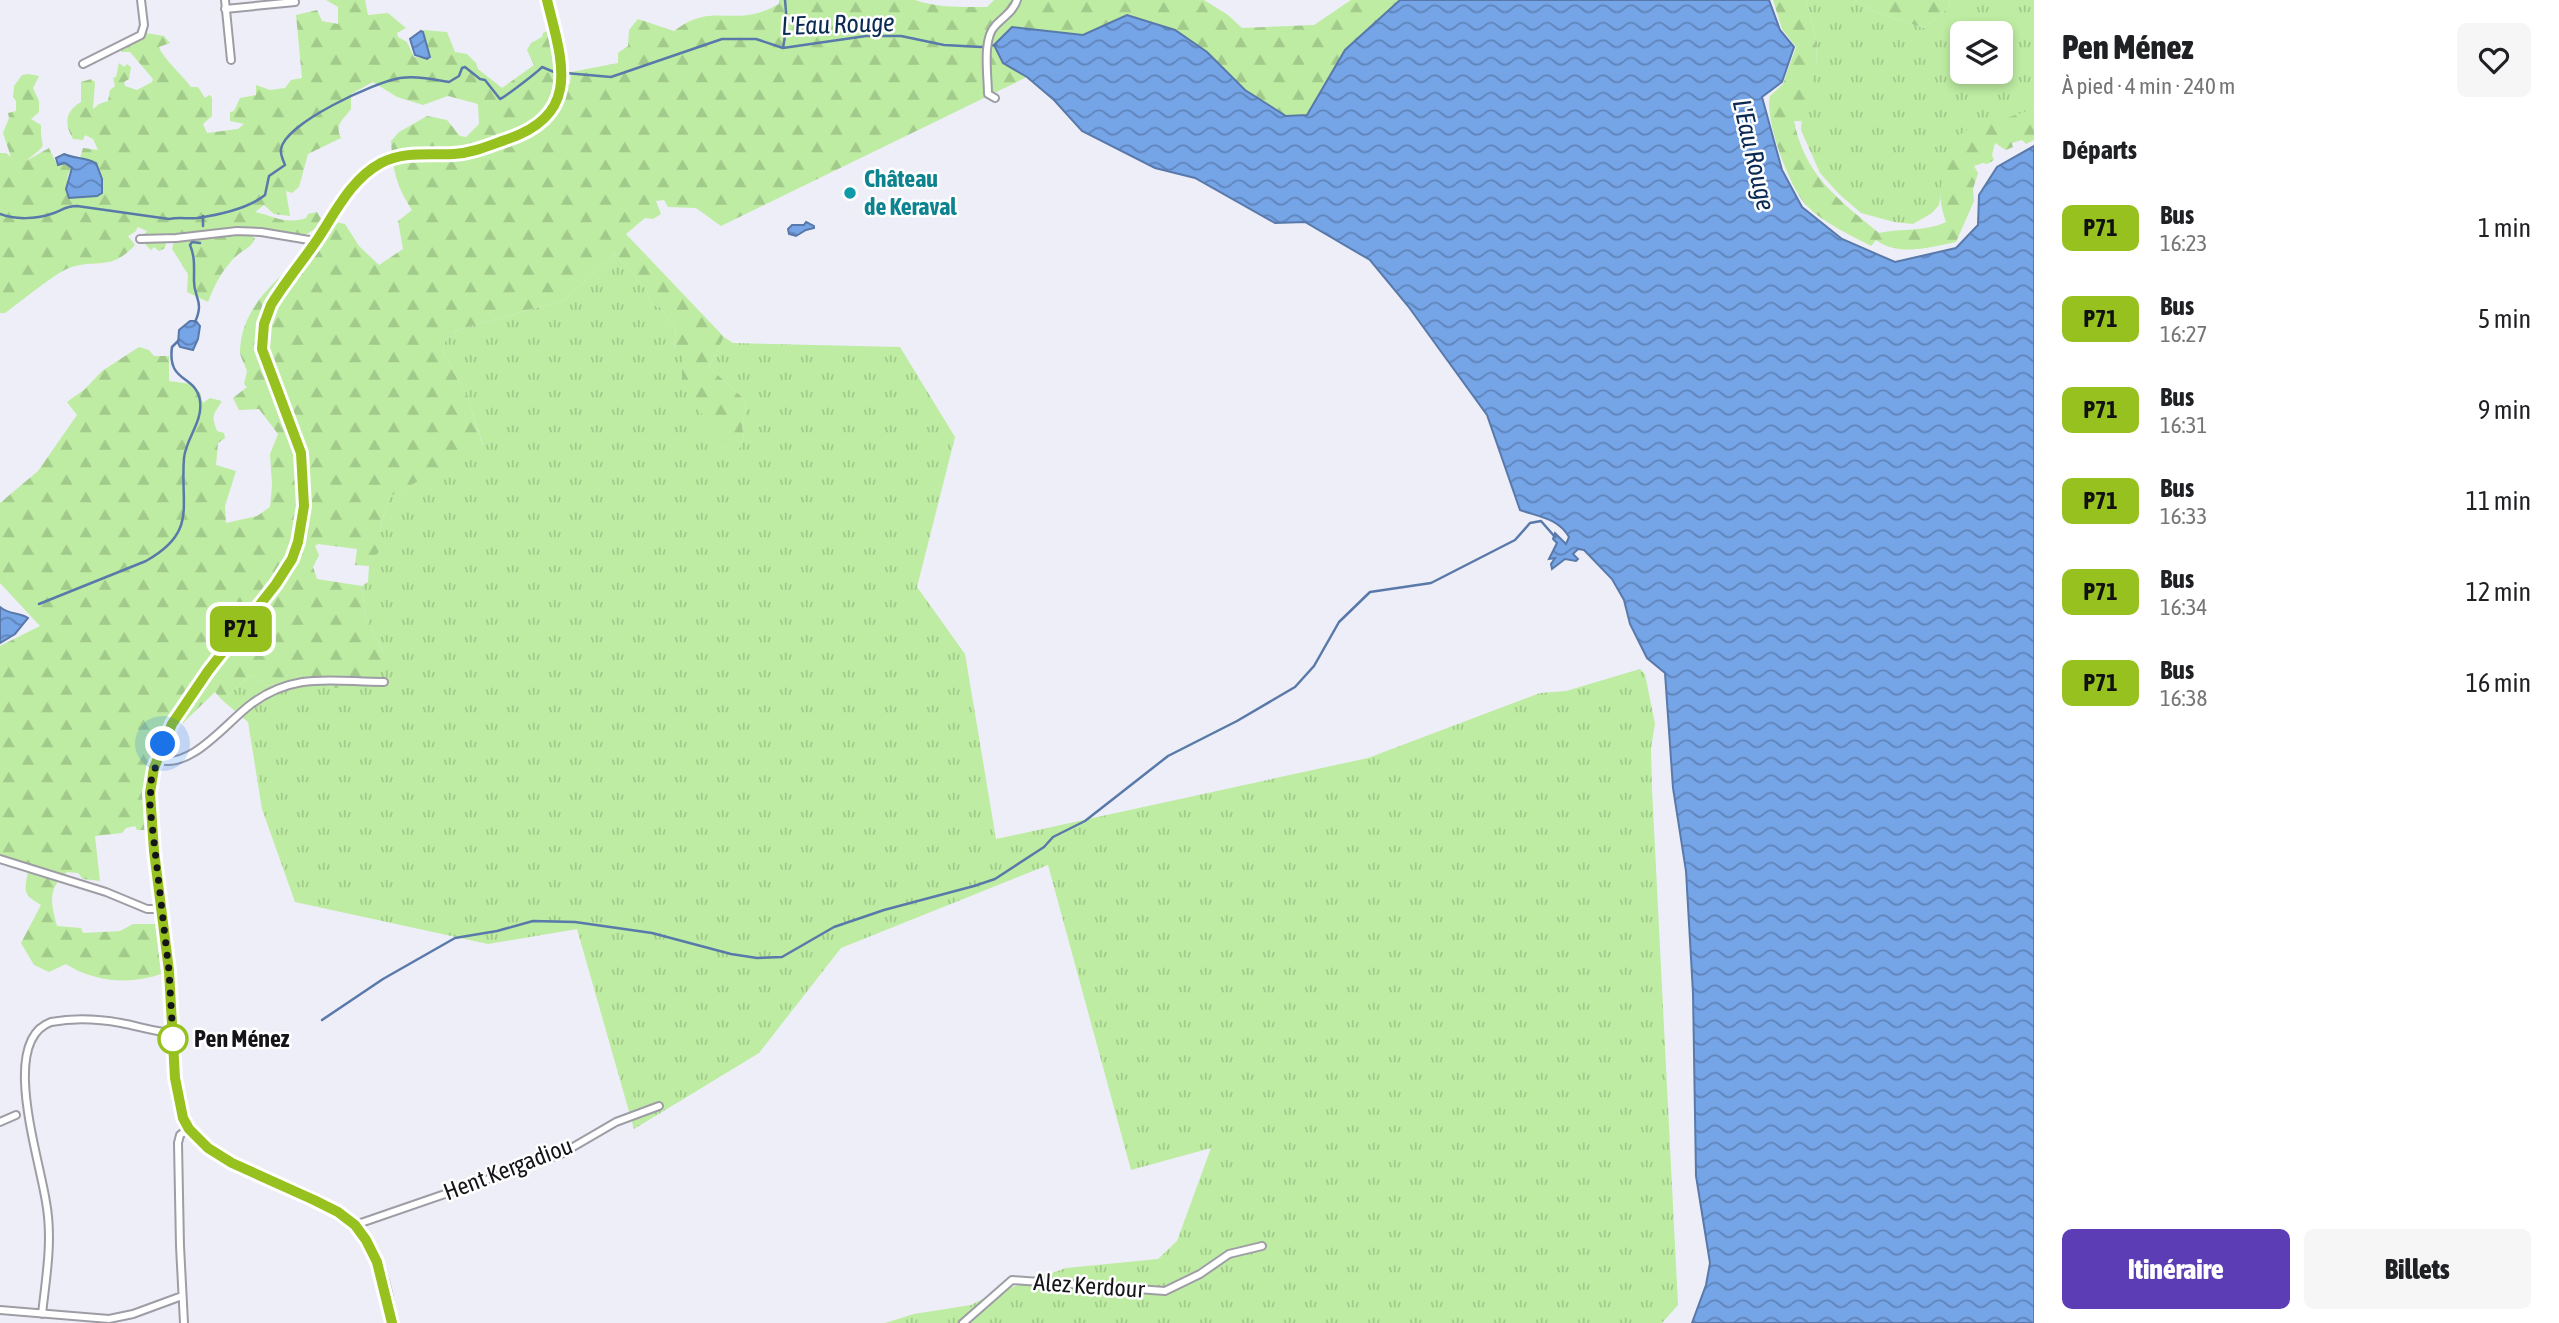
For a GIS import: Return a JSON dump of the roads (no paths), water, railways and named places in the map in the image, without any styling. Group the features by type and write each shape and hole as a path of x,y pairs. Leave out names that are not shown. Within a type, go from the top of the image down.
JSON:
{"street":[{"path":"83,64 141,35 144,25 141,0"},
{"path":"225,0 231,60"},
{"path":"392,1323 377,1262 355,1225 338,1212 219,1156 189,1129 179,1107 162,909 150,807 151,781 157,759 181,708 276,584 296,549 304,506 301,453 265,361 262,335 271,305 350,191 377,165 392,158 410,155 470,152 528,132 540,123 553,107 560,92 563,74 547,0"},
{"path":"995,98 988,94 988,40 993,27 1010,13 1017,0"},
{"path":"225,9 295,2"},
{"path":"140,239 237,231 261,232 316,242"},
{"path":"157,759 174,762 187,757 251,704 279,687 309,680 384,682"},
{"path":"0,859 106,892 147,909 162,909"},
{"path":"24,1033 51,1022 81,1020 121,1023 173,1033"},
{"name":"Hent Kergadiou","path":"355,1225 561,1154 616,1122 659,1106"},
{"path":"0,1122 15,1112 36,1166 47,1206 49,1263 42,1314"},
{"path":"184,1323 178,1138 189,1129"},
{"name":"Alez Kerdour","path":"963,1323 1012,1280 1165,1291 1200,1274 1229,1254 1262,1247"},
{"path":"0,1310 101,1320 118,1318 182,1296"}],"water":[{"path":"1400,0 1769,0 1780,30 1794,47 1782,82 1762,97 1782,170 1802,207 1842,239 1895,262 1956,248 1978,225 1979,195 1997,167 2034,146 2034,1323 1692,1323 1706,1285 1710,1263 1696,1176 1693,993 1686,871 1673,788 1665,673 1647,658 1630,624 1624,600 1612,579 1584,550 1578,549 1573,554 1578,559 1576,561 1565,559 1552,569 1551,564 1555,558 1549,559 1557,543 1553,539 1555,533 1566,544 1569,537 1554,522 1520,510 1487,415 1408,306 1370,260 1305,222 1275,223 1195,178 1155,168 1082,131 1054,100 1027,77 1003,63 994,45 1012,27 1083,35 1127,15 1175,30 1207,52 1245,90 1286,116 1307,115 1345,50"},
{"path":"421,31 430,57 427,59 415,55 410,39"},
{"path":"64,154 96,163 102,179 102,193 97,196 69,198 66,189 72,168 65,163 58,165 56,158"},
{"path":"806,222 814,228 796,236 789,234 788,229 792,225 804,225"},
{"path":"190,321 196,321 200,326 193,350 180,347 178,343 179,330"},
{"path":"0,607 28,618 15,634 0,643"}],"waterway":[{"path":"783,48 787,24 785,0"},
{"name":"L'Eau Rouge","path":"0,214 32,218 77,206 169,219 205,217 242,207 265,195 269,176 285,165 281,149 286,139 298,127 352,95 400,78 449,82 459,76 465,67 485,80 500,99 542,67 554,72 611,77 722,39 756,39 783,48 866,36 901,36 944,45 996,45"},
{"name":"L'Eau Rouge","path":"203,216 203,226"},
{"path":"195,322 199,304 190,245 192,242 200,243"},
{"path":"39,604 146,561 162,550 180,528 184,504 184,458 199,416 200,401 193,386 174,367 172,347 179,340"},
{"path":"322,1020 383,979 455,938 497,931 533,921 575,922 652,933 731,954 757,958 782,957 834,927 995,879 1044,847 1053,837 1085,821 1168,756 1237,721 1295,687 1314,666 1339,622 1370,592 1431,583 1515,540 1530,523 1541,521 1555,537"}],"place":[{"name":"Château de Keraval","path":"850,193"},
{"name":"Pen Ménez","path":"173,1039"}]}
